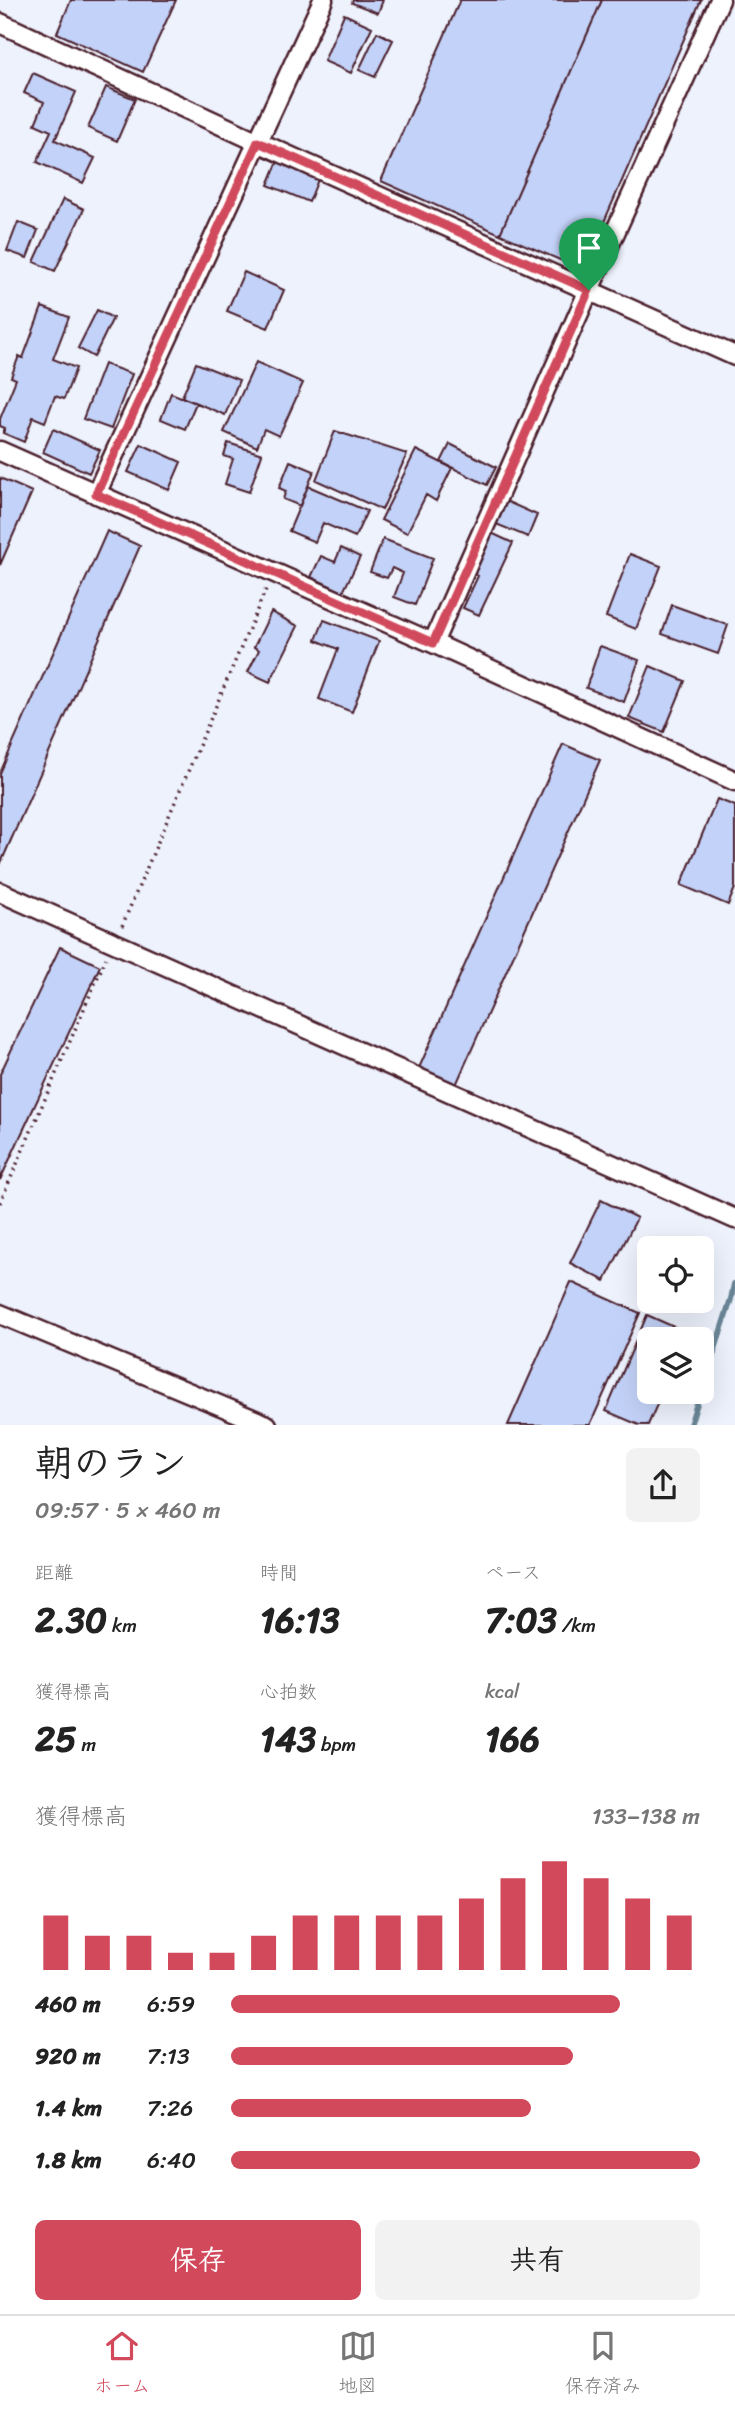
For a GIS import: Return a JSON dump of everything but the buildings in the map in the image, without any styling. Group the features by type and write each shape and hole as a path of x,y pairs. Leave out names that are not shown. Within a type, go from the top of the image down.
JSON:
{"street":[{"path":"96,494 323,0"},
{"path":"433,643 719,0"},
{"path":"0,23 735,356"},
{"path":"0,451 433,643 735,781"},
{"path":"0,892 735,1219"},
{"path":"0,1314 267,1425"}],"path":[{"path":"0,1203 100,966 115,944 273,573"}],"waterway":[{"path":"714,1352 734,1284"},
{"path":"690,1425 697,1404"}],"route":[{"path":"258,142 589,290 433,643 96,494 258,142"}]}
